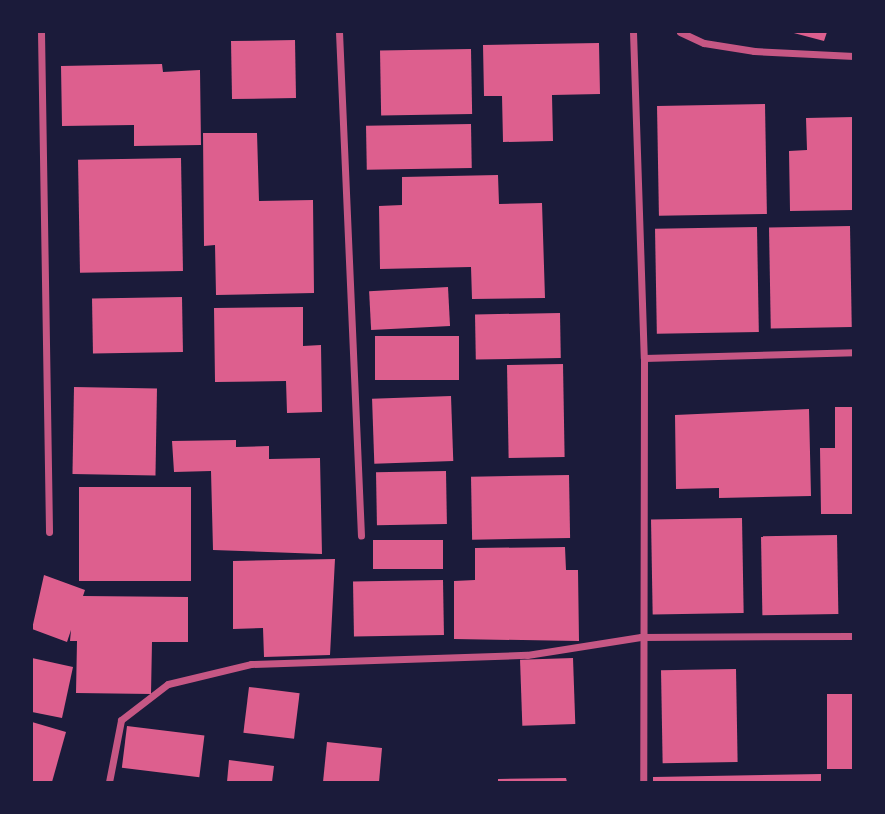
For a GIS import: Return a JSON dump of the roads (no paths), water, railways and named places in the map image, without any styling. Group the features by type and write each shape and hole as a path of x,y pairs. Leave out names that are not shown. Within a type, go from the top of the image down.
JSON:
{"street":[{"path":"41,32 49,531"},
{"path":"339,32 360,536"},
{"path":"633,32 644,358 641,636 643,782"},
{"path":"680,32 704,43 754,51 853,56"},
{"path":"644,358 853,352"},
{"path":"108,782 121,720 168,684 251,664 527,655 641,636 853,636"}]}
